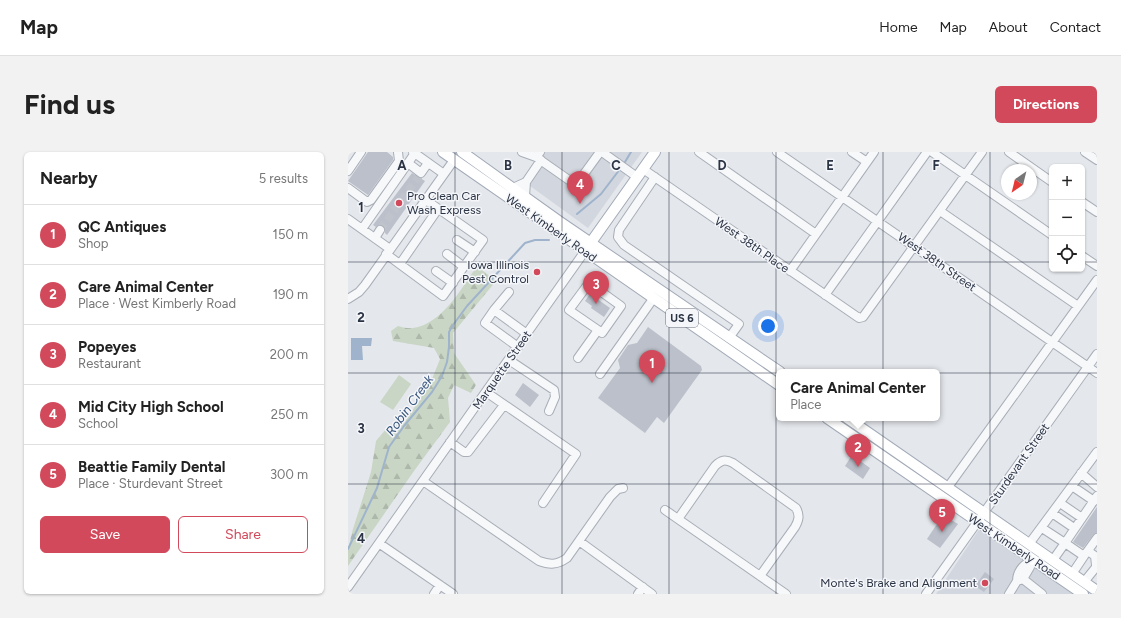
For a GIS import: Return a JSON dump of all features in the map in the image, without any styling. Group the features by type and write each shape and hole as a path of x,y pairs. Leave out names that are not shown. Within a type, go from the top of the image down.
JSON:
{"main road":[{"name":"West Kimberly Road","path":"442,152 776,369"},
{"name":"West Kimberly Road","path":"462,152 525,196 653,299 776,383"},
{"name":"Marquette Street","path":"588,247 655,152"},
{"name":"West Kimberly Road","path":"831,421 978,522 1031,561 1083,594"},
{"name":"West Kimberly Road","path":"851,421 1097,591"}],"street":[{"path":"348,171 361,152"},
{"path":"348,188 367,202 371,200 399,161 398,152"},
{"path":"522,152 539,156 576,185 603,152"},
{"name":"West 38th Place","path":"603,152 640,173 655,177 859,318 863,317 915,246"},
{"path":"699,152 816,234"},
{"name":"West 38th Street","path":"777,152 1097,373"},
{"path":"852,152 867,162"},
{"path":"790,271 874,152"},
{"path":"825,295 927,152"},
{"path":"932,152 1049,233"},
{"path":"915,246 982,152"},
{"path":"1009,152 1049,180"},
{"path":"1085,152 1097,160"},
{"path":"362,229 414,153 444,174"},
{"path":"525,196 526,182 539,156"},
{"path":"348,299 359,292 365,285 454,160"},
{"path":"408,163 420,174 428,163"},
{"path":"655,177 619,230 618,237 624,245 739,324 729,338"},
{"path":"513,188 526,182"},
{"path":"348,219 375,238 400,264 443,296 483,240 426,200"},
{"path":"1085,204 1097,212"},
{"path":"400,264 438,209"},
{"path":"940,211 1078,306"},
{"path":"375,238 380,230"},
{"path":"457,240 475,252"},
{"name":"Marquette Street","path":"348,588 588,247"},
{"path":"447,254 464,267"},
{"path":"1085,258 1097,266"},
{"path":"436,271 453,283"},
{"path":"948,487 1097,280"},
{"path":"589,283 621,306 602,333 598,330 570,310 589,283"},
{"path":"509,292 484,323 518,347"},
{"path":"600,374 653,299"},
{"path":"494,310 527,334"},
{"path":"578,358 598,330"},
{"name":"Sturdevant Street","path":"926,594 1097,354"},
{"path":"509,360 554,390 555,397 549,411"},
{"path":"486,392 576,454 543,503"},
{"path":"450,442 464,452 468,452 504,405"},
{"path":"1029,544 1097,452"},
{"path":"678,519 715,466 720,461 727,460 733,463 796,508 799,514 795,528 760,576"},
{"path":"1081,473 1097,487"},
{"path":"423,481 539,561 547,564 560,563 567,558 610,497 618,490 623,488"},
{"path":"1053,560 1095,498 1072,486"},
{"path":"1060,503 1082,518"},
{"path":"665,510 786,594"},
{"path":"1052,513 1074,528"},
{"path":"1042,528 1065,543 1086,554 1096,556 1097,566 1084,582"},
{"path":"1072,574 1097,538"},
{"path":"579,541 640,591 652,594"},
{"path":"380,544 453,594"},
{"path":"1009,594 1030,567 1031,561"},
{"path":"1020,580 1042,594"},
{"path":"434,594 440,585"}],"shaded area":[{"path":"542,152 642,152 588,228 522,180"},
{"path":"980,528 1076,594 936,594"}],"green space":[{"path":"477,266 496,281 453,333 454,353 476,385 471,393 454,385 448,398 450,422 348,566 348,549 371,472 376,441 386,429 404,423 430,384 440,359 434,348 393,341 391,331 398,326 413,328 433,320 450,304"},
{"path":"399,375 411,384 393,410 380,402"}],"water":[{"path":"351,338 372,338 371,346 362,346 363,360 351,360"}],"building":[{"path":"368,152 387,152 393,157 393,160 368,195 348,181"},
{"name":"Pro Clean Car Wash Express","path":"412,173 425,181 387,235 383,226 380,225 376,227 373,225"},
{"path":"590,294 610,308 604,317 591,308 592,306 585,301"},
{"path":"648,327 701,366 702,370 664,423 657,417 645,433 598,398 620,368 618,360 628,345 637,343"},
{"path":"523,383 539,395 530,407 515,395"},
{"path":"852,455 870,468 863,479 845,466"},
{"path":"1097,507 1097,533 1093,535 1083,548 1073,542"},
{"path":"943,515 958,524 940,548 927,539"},
{"name":"Monte's Brake and Alignment","path":"985,572 994,579 984,592 975,586"}],"waterway":[{"name":"Robin Creek","path":"625,162 631,152"},
{"name":"Robin Creek","path":"577,214 601,194 620,169"},
{"name":"Robin Creek","path":"348,549 377,488 389,447 432,392 442,376 447,362 449,332 453,325 467,306 525,243 535,240 549,240"}],"tunnel":[{"path":"380,230 419,176"}],"place":[{"name":"Pro Clean Car Wash Express","path":"399,203"},
{"name":"Mid City High School","path":"580,204"},
{"name":"Iowa Illinois Pest Control","path":"537,272"},
{"name":"Popeyes","path":"596,304"},
{"name":"QC Antiques","path":"652,383"},
{"name":"Care Animal Center","path":"858,467"},
{"name":"Beattie Family Dental","path":"942,532"},
{"name":"Monte's Brake and Alignment","path":"985,583"}]}
